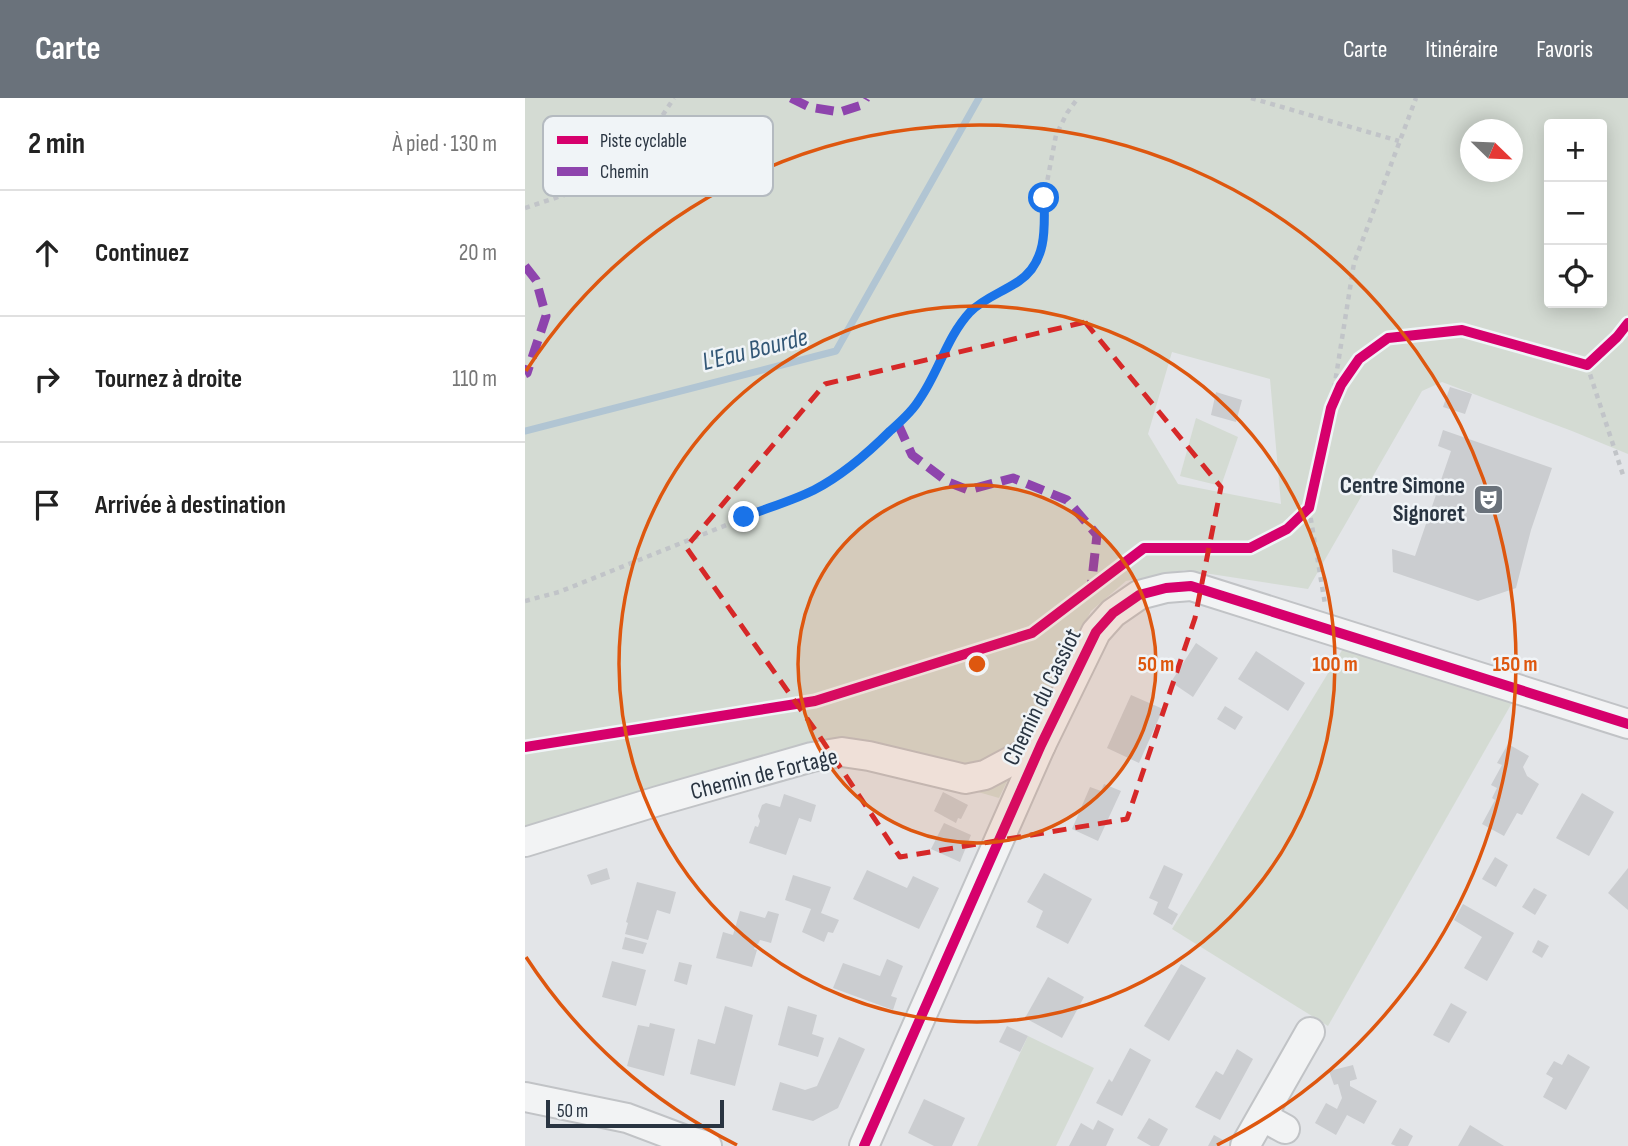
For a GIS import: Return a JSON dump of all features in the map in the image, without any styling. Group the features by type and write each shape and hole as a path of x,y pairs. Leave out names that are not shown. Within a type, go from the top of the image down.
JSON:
{"street":[{"name":"Chemin du Cassiot","path":"864,1146 1041,745 1096,632 1113,613 1139,595 1165,588 1191,586 1628,724"},
{"name":"Chemin de Fortage","path":"525,842 812,757 842,752 965,779 985,775 1041,745"},
{"path":"1245,1146 1274,1123 1310,1032"},
{"path":"525,1097 627,1118 706,1146"}],"path":[{"path":"662,116 674,98"},
{"path":"525,601 559,592 814,490 861,460 918,402 936,372 951,336 971,311 993,294 1020,281 1035,267 1042,247 1045,225 1044,198 1056,135 1077,98"},
{"path":"1251,98 1399,141"},
{"path":"1328,421 1354,263 1416,98"},
{"path":"525,208 561,196"},
{"path":"1587,365 1597,355"},
{"path":"1574,361 1587,365"},
{"path":"1587,365 1623,475"},
{"path":"1331,408 1347,376"},
{"path":"1312,496 1305,512 1329,630"}],"highlighted area":[{"path":"1085,322 1221,487 1195,618 1127,819 900,857 818,734 686,547 825,384"}],"shaded area":[{"path":"525,98 1628,98 1628,454 1442,382 1422,391 1308,589 1185,570 1126,581 1091,611 999,798 842,753 525,842","holes":["1172,352 1270,379 1281,504 1178,484 1148,434"]},
{"path":"1196,418 1238,437 1221,486 1180,476"},
{"path":"1344,647 1513,701 1328,1026 1172,929"},
{"path":"1028,1036 1094,1068 1056,1146 977,1146"}],"building":[{"path":"1450,387 1472,394 1465,414 1443,407"},
{"path":"1216,392 1242,400 1236,422 1211,415"},
{"name":"Centre Simone Signoret","path":"1443,430 1552,468 1531,530 1516,588 1478,601 1393,572 1392,549 1415,556 1451,451 1438,446"},
{"path":"1196,643 1218,658 1193,697 1171,682"},
{"path":"1256,651 1305,683 1288,711 1238,679"},
{"path":"1131,695 1163,709 1139,763 1107,748"},
{"path":"1225,706 1243,717 1235,730 1217,719"},
{"path":"1508,744 1529,756 1523,767 1527,776 1539,784 1522,815 1517,813 1504,836 1482,824 1495,800 1492,798 1497,788 1491,785 1502,765 1497,763"},
{"path":"1104,784 1121,791 1098,841 1072,829 1090,787 1101,791"},
{"path":"943,792 968,805 956,823 934,811"},
{"path":"1582,793 1614,812 1589,856 1556,838"},
{"path":"784,794 816,805 811,822 799,818 786,855 749,843 755,826 758,827 762,805 766,803 780,807"},
{"path":"944,823 971,835 960,862 931,849"},
{"path":"1495,857 1508,865 1496,887 1482,879"},
{"path":"1164,865 1183,874 1168,908 1178,914 1172,925 1153,914 1158,902 1149,898"},
{"path":"607,868 610,879 591,885 587,875"},
{"path":"1628,868 1628,910 1608,893"},
{"path":"867,870 907,888 913,876 939,888 919,929 853,899"},
{"path":"1044,873 1092,899 1068,944 1036,927 1043,911 1027,902"},
{"path":"793,875 831,887 821,913 839,920 833,933 828,932 824,942 802,932 811,909 785,900"},
{"path":"637,882 676,892 670,914 657,910 648,940 625,934"},
{"path":"1534,888 1547,895 1535,915 1522,907"},
{"path":"1463,904 1514,933 1487,981 1464,968 1482,937 1454,920"},
{"path":"740,911 765,918 768,911 779,914 771,943 760,940 756,944 752,967 716,958 723,932 733,935"},
{"path":"625,937 647,943 643,954 622,949"},
{"path":"1538,940 1549,946 1542,958 1532,952"},
{"path":"887,959 903,966 891,996 897,998 893,1010 833,988 843,963 880,976"},
{"path":"612,961 646,970 636,1006 602,997"},
{"path":"679,962 692,965 687,985 674,981"},
{"path":"1181,964 1206,978 1169,1041 1144,1026"},
{"path":"1048,977 1084,997 1062,1038 1025,1018"},
{"path":"1451,1003 1467,1012 1449,1043 1433,1035"},
{"path":"725,1006 753,1015 735,1086 690,1074 698,1039 715,1044"},
{"path":"788,1006 817,1015 812,1034 824,1038 818,1057 778,1045"},
{"path":"650,1023 675,1029 664,1076 627,1066 638,1025 649,1027"},
{"path":"1007,1026 1028,1036 1020,1052 999,1042"},
{"path":"839,1037 865,1049 838,1108 813,1121 772,1110 780,1082 805,1090 817,1086"},
{"path":"1130,1048 1151,1060 1122,1116 1096,1103 1109,1079 1112,1082"},
{"path":"1237,1049 1253,1059 1220,1120 1195,1107 1216,1071 1223,1075"},
{"path":"1568,1054 1590,1067 1566,1110 1543,1097 1553,1078 1546,1074 1554,1061 1562,1065"},
{"path":"1353,1065 1357,1079 1350,1081 1350,1086 1377,1101 1364,1124 1347,1115 1336,1135 1315,1123 1326,1103 1337,1109 1342,1098 1338,1084 1334,1085 1329,1071"},
{"path":"924,1099 965,1118 952,1146 934,1146 908,1133"},
{"path":"1149,1118 1168,1129 1159,1146 1151,1146 1137,1138"},
{"path":"1098,1120 1114,1129 1106,1146 1069,1146 1081,1123 1093,1130"},
{"path":"1470,1125 1504,1146 1458,1146"},
{"path":"1400,1128 1413,1136 1408,1146 1391,1144"},
{"path":"1214,1135 1223,1140 1220,1146 1208,1146"}],"waterway":[{"name":"L'Eau Bourde","path":"525,431 836,351 979,98"}],"marked path":[{"path":"791,98 809,107 840,112 862,105 866,98"},
{"path":"525,266 536,280 546,316 525,374"},
{"path":"898,424 912,455 948,482 968,490 1013,478 1067,500 1097,535 1091,588"}],"cycle path":[{"path":"525,747 815,701 1032,633 1144,548 1250,548 1287,529 1309,508 1331,408 1341,385 1359,359 1388,338 1462,330 1587,365 1628,323"},
{"path":"864,1146 1041,745 1096,632 1113,613 1139,595 1166,588 1191,586 1628,724"}],"place":[{"name":"Centre Simone Signoret","path":"1488,499"}],"route":[{"path":"744,517 814,490 861,460 898,424 918,402 936,372 951,336 971,311 993,294 1020,281 1035,267 1042,247 1045,225 1044,198"}]}
